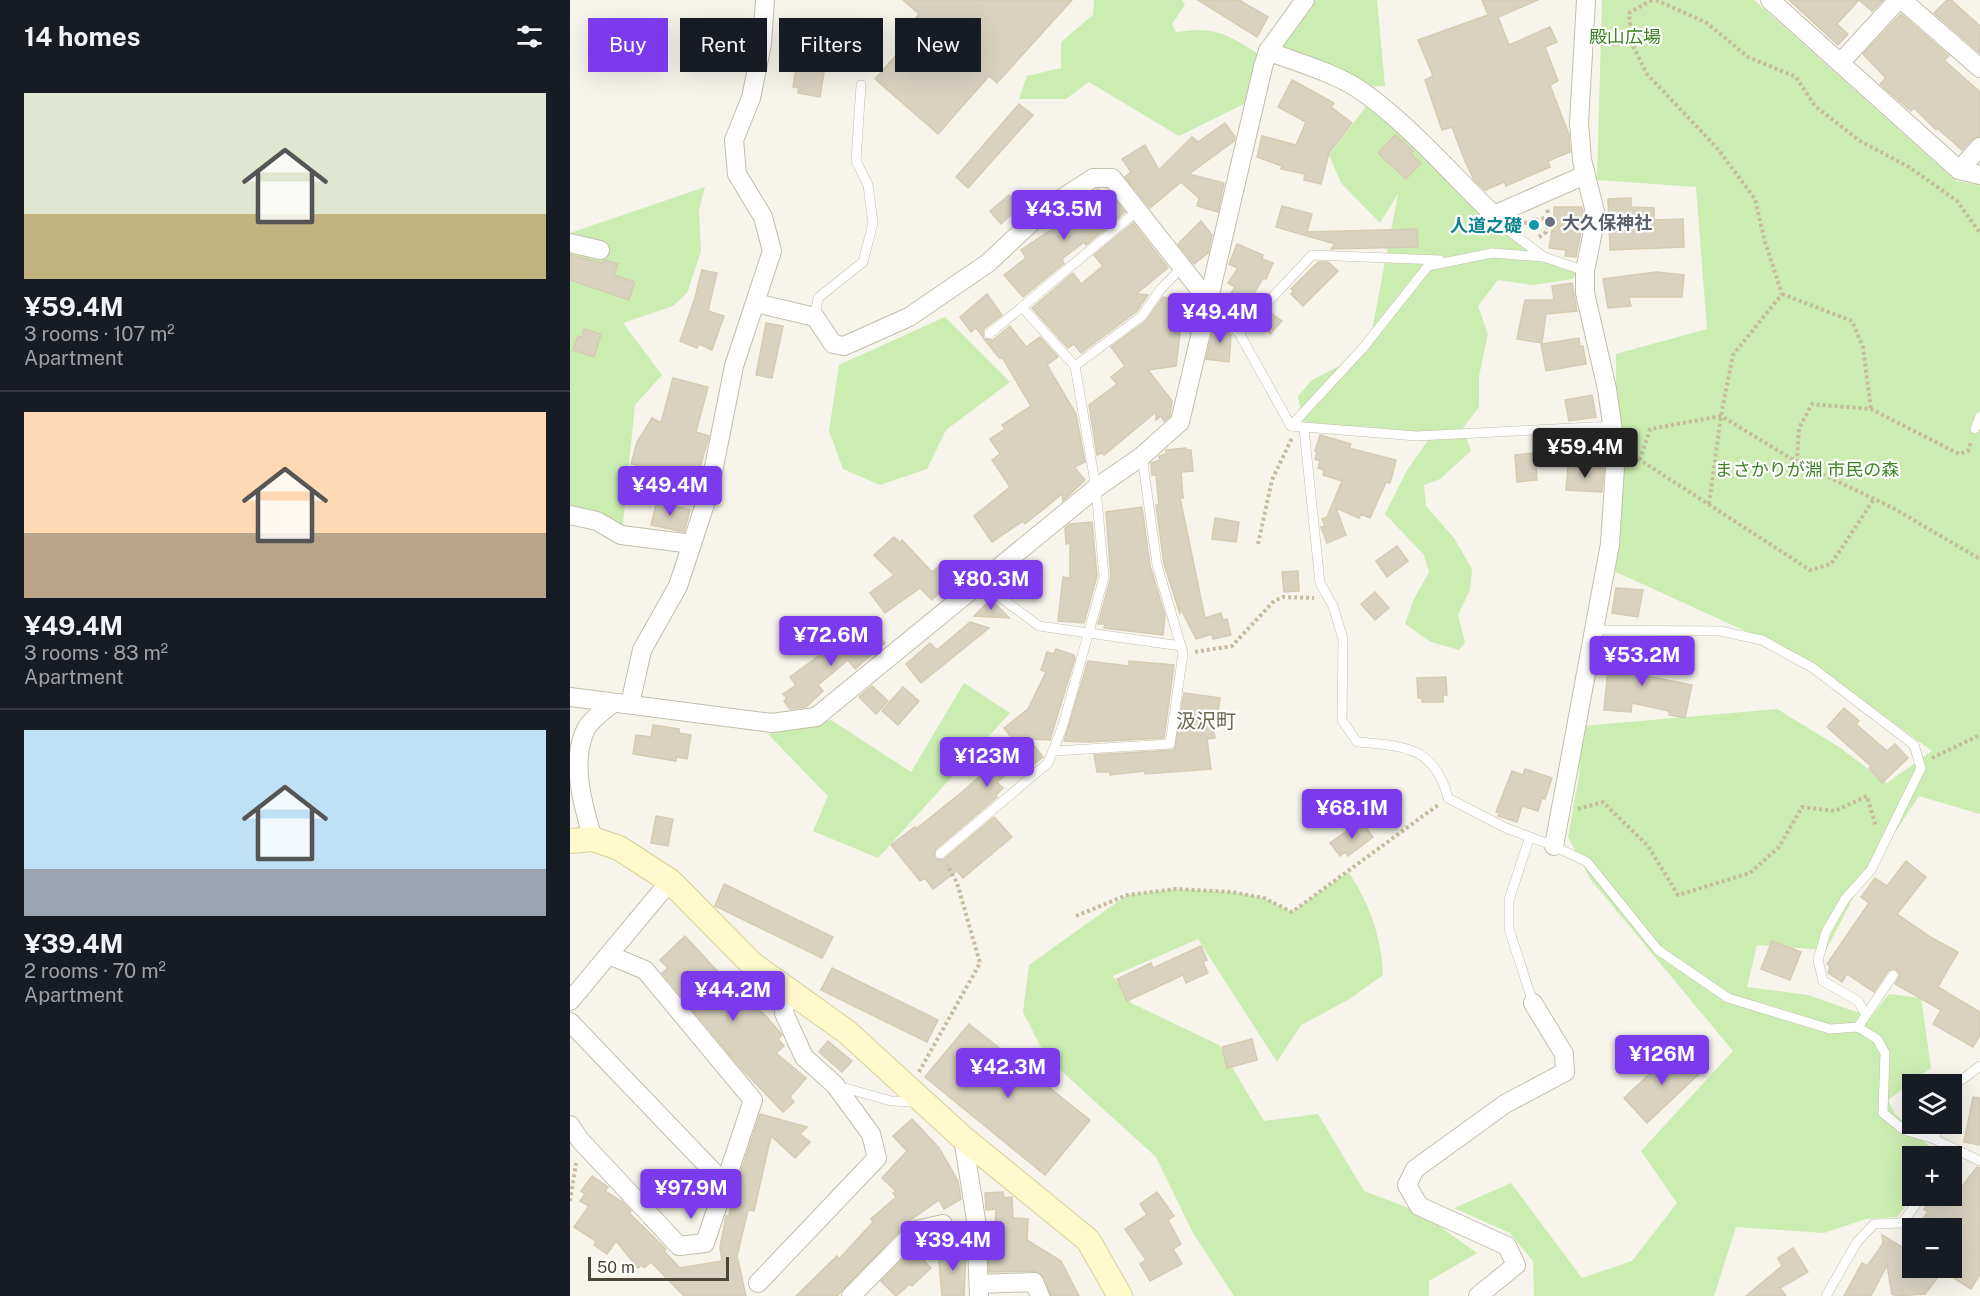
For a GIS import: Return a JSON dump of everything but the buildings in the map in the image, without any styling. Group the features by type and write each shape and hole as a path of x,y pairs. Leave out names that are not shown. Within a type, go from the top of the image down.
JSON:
{"street":[{"path":"765,0 762,44 751,98 734,140 737,174 763,217 772,251 734,366 709,492 678,586 642,650 621,703 586,728 580,746 578,774 583,804 582,840 643,861 670,881 752,964 847,1032 963,1138 1088,1240 1120,1296"},
{"path":"570,697 772,723 816,717 1096,488 1142,456 1180,422 1249,120 1268,51 1305,0"},
{"path":"1554,846 1610,544 1616,452 1614,426 1585,293 1585,271 1596,216 1585,172 1579,123 1586,0"},
{"path":"1841,62 1898,0"},
{"path":"1902,0 1980,68"},
{"path":"1778,3 1959,170 1980,175"},
{"path":"1268,51 1335,76 1359,89 1382,106 1494,215 1578,178 1585,172"},
{"path":"1959,170 1980,147"},
{"path":"756,303 815,317 833,344 844,346 909,317 988,263 1036,218 1093,178 1112,178 1208,300"},
{"path":"570,243 600,250"},
{"path":"570,515 597,521 621,535 692,544"},
{"path":"570,1001 670,881"},
{"path":"575,1133 679,1246 705,1243 753,1100 645,970 609,955"},
{"path":"758,1283 877,1158 871,1134 835,1086 804,1057 784,1013 786,988"},
{"path":"1478,1296 1516,1265 1507,1246 1419,1206 1407,1185 1415,1169 1505,1104 1565,1072 1564,1054 1533,1003"},
{"path":"570,1022 724,1183"},
{"path":"963,1138 976,1221 979,1290 1034,1282 1040,1296"},
{"path":"851,1296 916,1230 944,1224"}],"lane":[{"path":"815,317 818,298 863,262 873,223 868,185 856,161 861,86"},
{"path":"989,334 1137,211"},
{"path":"1494,215 1509,231 1544,257"},
{"path":"1298,427 1428,266 1448,260 1492,253 1544,257 1585,271"},
{"path":"1239,333 1312,255 1448,260"},
{"path":"1075,366 1142,316 1160,290 1181,268"},
{"path":"1208,300 1239,333 1298,427 1320,583 1330,601 1343,639 1342,720 1357,742 1407,747 1426,758 1443,776 1448,798 1529,838 1554,846 1587,862 1658,950 1728,998 1830,1029 1858,1028 1876,1040 1885,1053 1884,1113 1904,1130 1934,1139 1942,1146"},
{"path":"940,854 1048,763 1054,751 1104,577 1096,488 1075,366 1022,307"},
{"path":"1975,429 1980,416"},
{"path":"1298,427 1416,436 1614,426"},
{"path":"1054,751 1170,744 1182,649 1157,565 1142,456"},
{"path":"981,583 1039,626 1182,649"},
{"path":"1593,630 1719,631 1762,640 1813,668 1914,745 1921,768 1871,870 1840,908 1826,932 1818,960 1823,981 1858,1001 1866,1015"},
{"path":"1529,838 1509,900 1509,929 1533,1003"},
{"path":"1858,1028 1893,975"},
{"path":"1962,1080 1980,1066"},
{"path":"835,1086 891,1101 916,1095"},
{"path":"1934,1139 1936,1134"},
{"path":"1962,1158 1980,1161"},
{"path":"1826,1296 1857,1242 1874,1224 1902,1223 1915,1206"}],"path":[{"path":"1782,294 1765,242 1755,199 1718,148 1647,74 1632,44 1629,13 1654,0 1707,23 1748,57 1796,77 1815,106 1860,141 1909,167 1957,201 1980,233"},
{"path":"1584,44 1632,44"},
{"path":"1530,245 1546,232 1549,218"},
{"path":"1782,294 1852,321 1863,347 1871,409"},
{"path":"1709,504 1721,416 1733,355 1782,294"},
{"path":"1797,462 1799,428 1812,404 1871,409 1959,454 1968,451 1975,429"},
{"path":"1640,460 1650,429 1721,416 1797,462 1874,499 1980,559"},
{"path":"1258,544 1272,480 1298,427"},
{"path":"1616,452 1640,460 1810,570 1831,564 1874,499"},
{"path":"1182,649 1232,646 1274,601 1283,597 1302,596 1330,601"},
{"path":"1921,768 1935,755 1980,735"},
{"path":"1560,815 1603,802 1648,846 1678,895 1750,873 1779,847 1802,807 1835,811 1867,796 1877,829 1886,839"},
{"path":"1076,916 1127,895 1176,889 1232,892 1264,898 1292,912 1448,798"},
{"path":"916,1095 980,963 957,883 940,854"},
{"path":"570,1201 575,1133"}],"green space":[{"path":"1094,0 1182,0 1185,5 1172,24 1176,32 1201,30 1220,33 1259,54 1252,70 1246,103 1179,136 1089,82 1066,99 1019,99 1027,76 1061,68 1061,42 1093,15"},
{"path":"1311,0 1377,0 1385,86 1367,87 1279,46"},
{"name":"まさかりが淵 市民の森","path":"1602,0 1754,0 1956,181 1980,185 1980,814 1919,796 1859,887 1826,950 1757,945 1747,987 1808,995 1871,1017 1889,994 1921,998 1931,1068 1923,1074 1902,1074 1902,1090 1888,1100 1895,1114 1902,1121 1902,1134 1916,1134 1929,1146 1902,1146 1902,1206 1906,1206 1897,1217 1866,1219 1824,1233 1736,1227 1714,1296 1534,1296 1533,1261 1510,1233 1454,1208 1511,1183 1582,1278 1632,1261 1677,1203 1641,1151 1733,1051 1591,880 1568,837 1579,776 1582,726 1777,709 1839,747 1887,783 1932,751 1807,659 1605,567 1616,452 1616,354 1707,329 1696,187 1597,180"},
{"path":"1372,99 1494,215 1544,257 1578,269 1573,279 1532,285 1498,280 1478,306 1488,334 1479,376 1479,407 1463,428 1471,451 1440,479 1424,485 1426,506 1454,538 1472,569 1470,590 1458,615 1465,643 1459,650 1431,642 1405,624 1413,601 1429,572 1424,555 1385,514 1406,472 1431,436 1304,429 1298,396 1312,380 1368,351 1398,194 1380,223 1341,183 1329,155"},
{"path":"705,187 699,210 701,251 687,293 673,306 623,323 662,375 635,405 622,533 570,517 570,233"},
{"path":"945,317 1010,382 946,430 927,469 880,485 843,469 829,431 839,365"},
{"path":"964,683 1010,713 878,858 813,831 828,796 768,734 831,720 911,772"},
{"path":"1348,872 1362,895 1373,921 1380,948 1383,975 1348,1000 1301,1025 1277,1062 1198,939 1113,976 1131,1003 1219,1045 1264,1121 1318,1114 1364,1191 1419,1212 1477,1253 1429,1281 1429,1296 1234,1296 1193,1233 1156,1157 1046,1057 1023,1012 1029,965 1127,895 1176,889 1232,892 1264,898 1292,912"}],"place":[{"name":"大久保神社","path":"1550,222"},
{"name":"人道之礎","path":"1534,225"}],"district":[{"name":"汲沢町","path":"1206,721"}],"park label":[{"name":"殿山広場","path":"1625,36"}]}
